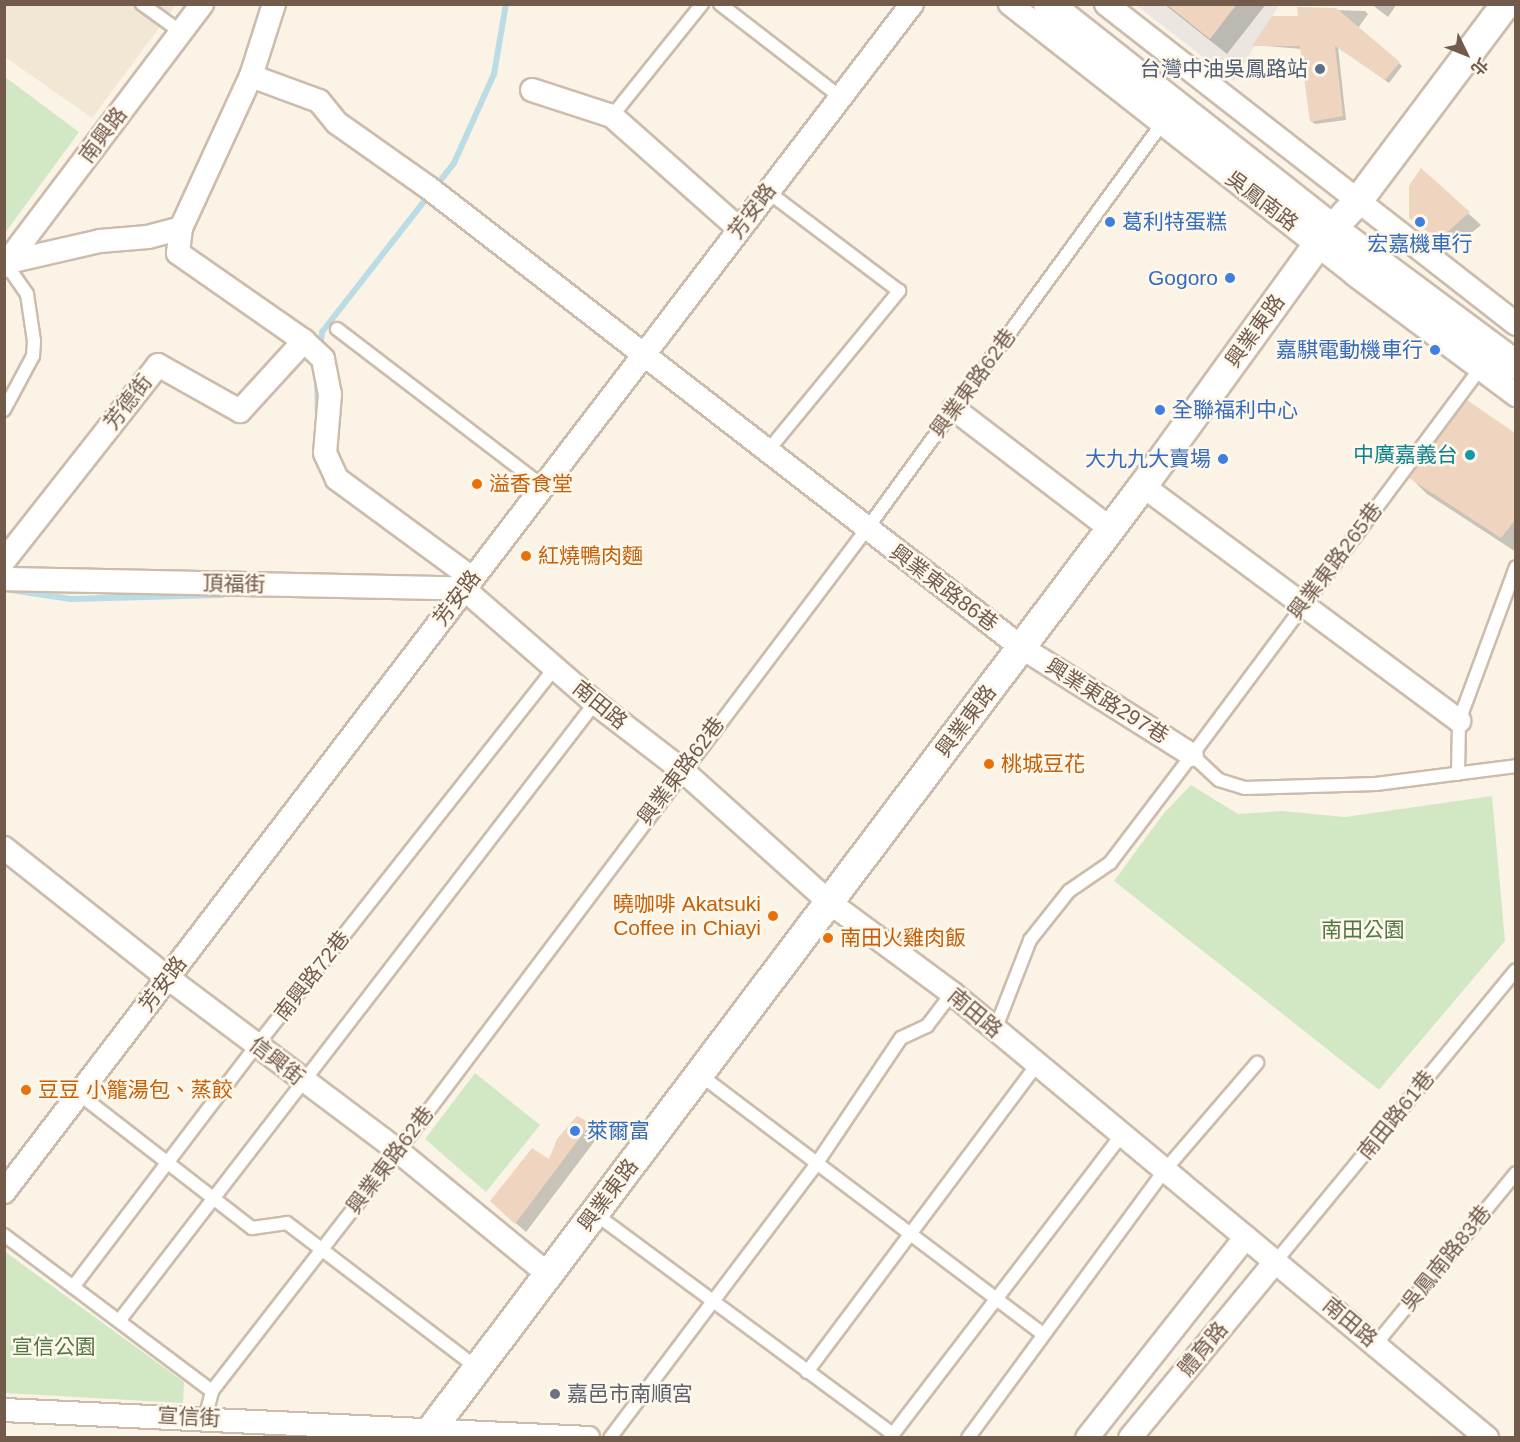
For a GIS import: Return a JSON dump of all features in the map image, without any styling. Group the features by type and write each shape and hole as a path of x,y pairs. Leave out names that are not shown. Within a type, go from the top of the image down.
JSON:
{"street":[{"name":"南興路","path":"5,264 202,4"},
{"path":"5,264 100,241 148,237 181,228 251,76 274,4"},
{"name":"芳安路","path":"8,1182 79,1094 738,228 912,4"},
{"name":"吳鳳南路","path":"1010,4 1161,125 1338,222 1515,324"},
{"name":"吳鳳南路","path":"1048,4 1338,222 1515,351"},
{"name":"吳鳳南路","path":"1071,4 1515,365"},
{"name":"吳鳳南路","path":"1106,4 1338,222 1480,369 1515,394"},
{"name":"興業東路","path":"427,1434 1111,529 1338,222 1506,4"},
{"name":"興業東路86巷","path":"251,76 320,101 337,123 429,188 766,453 1022,647"},
{"path":"532,90 612,116 738,228"},
{"name":"南田路","path":"181,228 178,253 304,341 322,359 330,394 325,453 337,479 468,583 555,668 682,770 829,902 952,993 1487,1437"},
{"name":"芳德街","path":"4,561 158,365 240,411 304,341"},
{"path":"954,409 1111,529"},
{"path":"1143,486 1459,721"},
{"name":"頂福街","path":"4,579 468,583"},
{"name":"興業東路297巷","path":"1022,647 1192,755"},
{"name":"信興街","path":"4,848 303,1082 398,1151 548,1274"},
{"path":"1087,1437 1246,1237"},
{"name":"體育路","path":"1130,1437 1276,1261"},
{"name":"宣信街","path":"4,1410 205,1418 427,1434 588,1437"}],"lane":[{"path":"142,4 181,32"},
{"path":"612,116 702,4"},
{"path":"720,4 839,96"},
{"name":"興業東路62巷","path":"205,1418 212,1391 398,1151 682,770 866,530 1161,125"},
{"path":"766,453 899,291 767,191"},
{"path":"4,410 33,356 34,341 27,294 5,264"},
{"path":"337,329 542,486"},
{"name":"興業東路265巷","path":"995,1030 1030,940 1069,891 1110,863 1480,369"},
{"path":"1458,774 1459,721 1515,567"},
{"name":"南興路72巷","path":"73,1287 257,1045 555,668"},
{"path":"119,1321 595,702"},
{"path":"1192,755 1219,780 1245,788 1376,784 1458,774 1515,771"},
{"name":"南田路61巷","path":"1276,1261 1515,970"},
{"path":"610,1437 817,1163 901,1038 927,1026 952,993"},
{"path":"968,1437 1164,1171 1257,1063"},
{"path":"807,1372 1037,1064"},
{"path":"699,1074 1042,1334"},
{"path":"79,1094 252,1228 286,1223 477,1368"},
{"path":"594,1213 714,1300 892,1436 1122,1134"},
{"name":"吳鳳南路83巷","path":"1377,1344 1515,1173"},
{"path":"4,1235 212,1391"}],"shaded area":[{"path":"5,5 176,5 92,118 5,57"},
{"path":"1136,5 1279,5 1234,81"}],"green space":[{"path":"5,77 79,132 5,233"},
{"name":"南田公園","path":"1191,785 1238,814 1282,811 1345,817 1492,796 1505,941 1379,1090 1114,881 1164,813"},
{"path":"475,1073 540,1125 486,1192 425,1139"},
{"name":"宣信公園","path":"4,1251 184,1382 183,1403 5,1393"}],"building":[{"path":"1166,4 1237,4 1210,39"},
{"path":"1297,7 1336,8 1400,62 1385,80 1335,46 1343,116 1310,122 1300,46 1252,46 1272,16 1298,16"},
{"path":"1421,168 1470,212 1445,234 1434,237 1409,218 1409,186"},
{"name":"中廣嘉義台","path":"1467,400 1515,433 1515,520 1501,538 1409,478"},
{"path":"577,1116 591,1123 515,1224 490,1201 532,1148 549,1159 557,1139"}],"waterway":[{"path":"320,349 322,332 454,163 494,74 506,4"},
{"path":"317,377 318,421"},
{"path":"11,590 70,599 222,595"}],"place":[{"name":"台灣中油吳鳳路站","path":"1320,69"},
{"name":"葛利特蛋糕","path":"1110,222"},
{"name":"宏嘉機車行","path":"1420,222"},
{"name":"Gogoro","path":"1230,278"},
{"name":"嘉騏電動機車行","path":"1435,350"},
{"name":"全聯福利中心","path":"1160,410"},
{"name":"中廣嘉義台","path":"1470,455"},
{"name":"大九九大賣場","path":"1223,459"},
{"name":"溢香食堂","path":"477,484"},
{"name":"紅燒鴨肉麵","path":"526,556"},
{"name":"桃城豆花","path":"989,764"},
{"name":"曉咖啡 Akatsuki Coffee in Chiayi","path":"773,916"},
{"name":"南田火雞肉飯","path":"828,938"},
{"name":"豆豆 小籠湯包、蒸餃","path":"26,1090"},
{"name":"萊爾富","path":"575,1131"},
{"name":"嘉邑市南順宮","path":"555,1394"}]}
